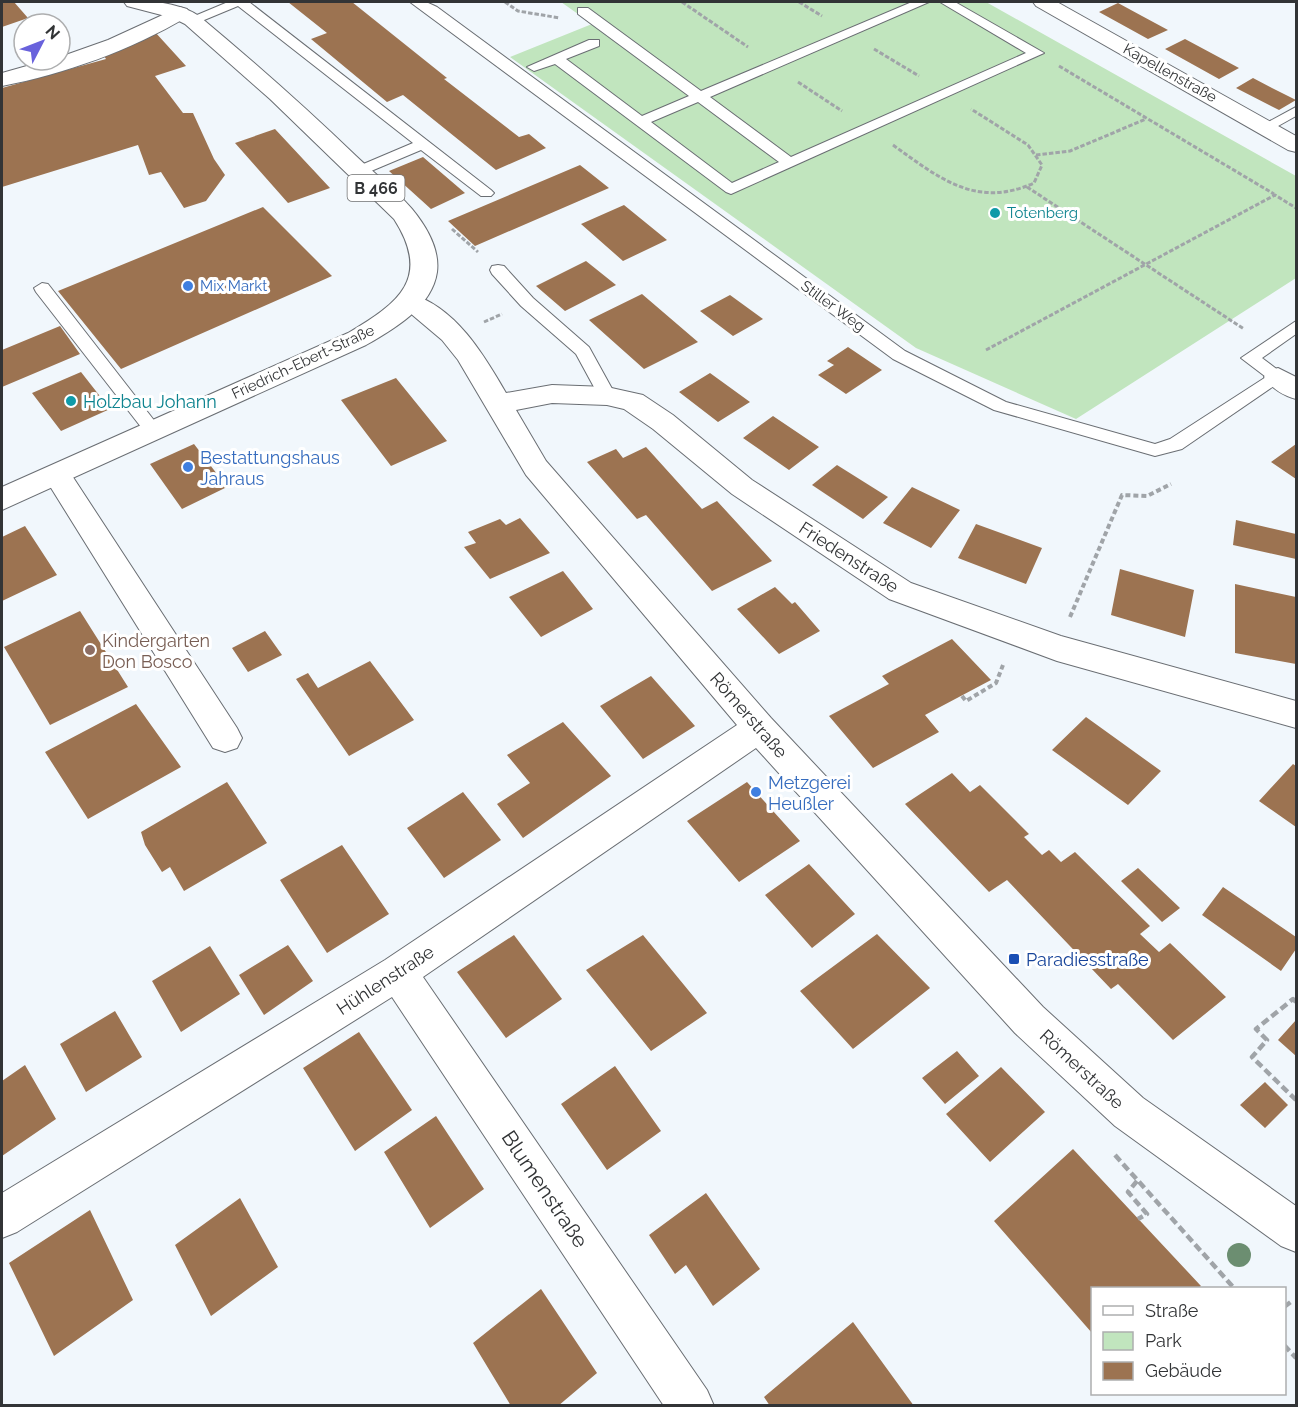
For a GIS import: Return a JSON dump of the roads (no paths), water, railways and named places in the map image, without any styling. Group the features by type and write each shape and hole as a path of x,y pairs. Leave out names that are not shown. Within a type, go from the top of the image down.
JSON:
{"street":[{"name":"Friedrich-Ebert-Straße","path":"2,499 357,339 393,317 410,302 419,291 424,274 423,248 416,230 403,214 278,94 181,11 134,2"},
{"name":"Kapellenstraße","path":"1046,2 1296,145"},
{"path":"2,80 74,60 138,35 181,11"},
{"name":"Römerstraße","path":"410,302 435,317 455,336 470,355 536,468 759,728 1029,1020 1129,1112 1296,1231"},
{"name":"Friedenstraße","path":"497,404 552,394 607,396 633,402 663,422 742,487 900,591 1057,648 1296,714"},
{"path":"57,475 225,738"},
{"name":"Hühlenstraße","path":"2,1217 398,973 759,728"},
{"name":"Blumenstraße","path":"398,973 691,1406"}],"lane":[{"path":"181,11 239,2 486,193"},
{"name":"Stiller Weg","path":"417,2 431,6 899,355 1000,406 1155,450 1176,444 1287,383"},
{"path":"640,122 922,2"},
{"path":"556,58 731,189 1037,53 946,2"},
{"path":"583,11 790,162"},
{"path":"534,67 594,43"},
{"path":"1266,127 1296,111"},
{"path":"358,171 423,144"},
{"path":"498,270 527,302 583,351 607,396"},
{"path":"42,288 154,432"},
{"path":"1287,383 1250,358 1296,326"}],"place":[{"name":"Totenberg","path":"995,213"},
{"name":"Mix Markt","path":"188,286"},
{"name":"Holzbau Johann","path":"71,401"},
{"name":"Bestattungshaus Jahraus","path":"188,467"},
{"name":"Kindergarten Don Bosco","path":"90,650"},
{"name":"Metzgerei Heußler","path":"756,792"},
{"name":"Paradiesstraße","path":"1014,959"}]}
